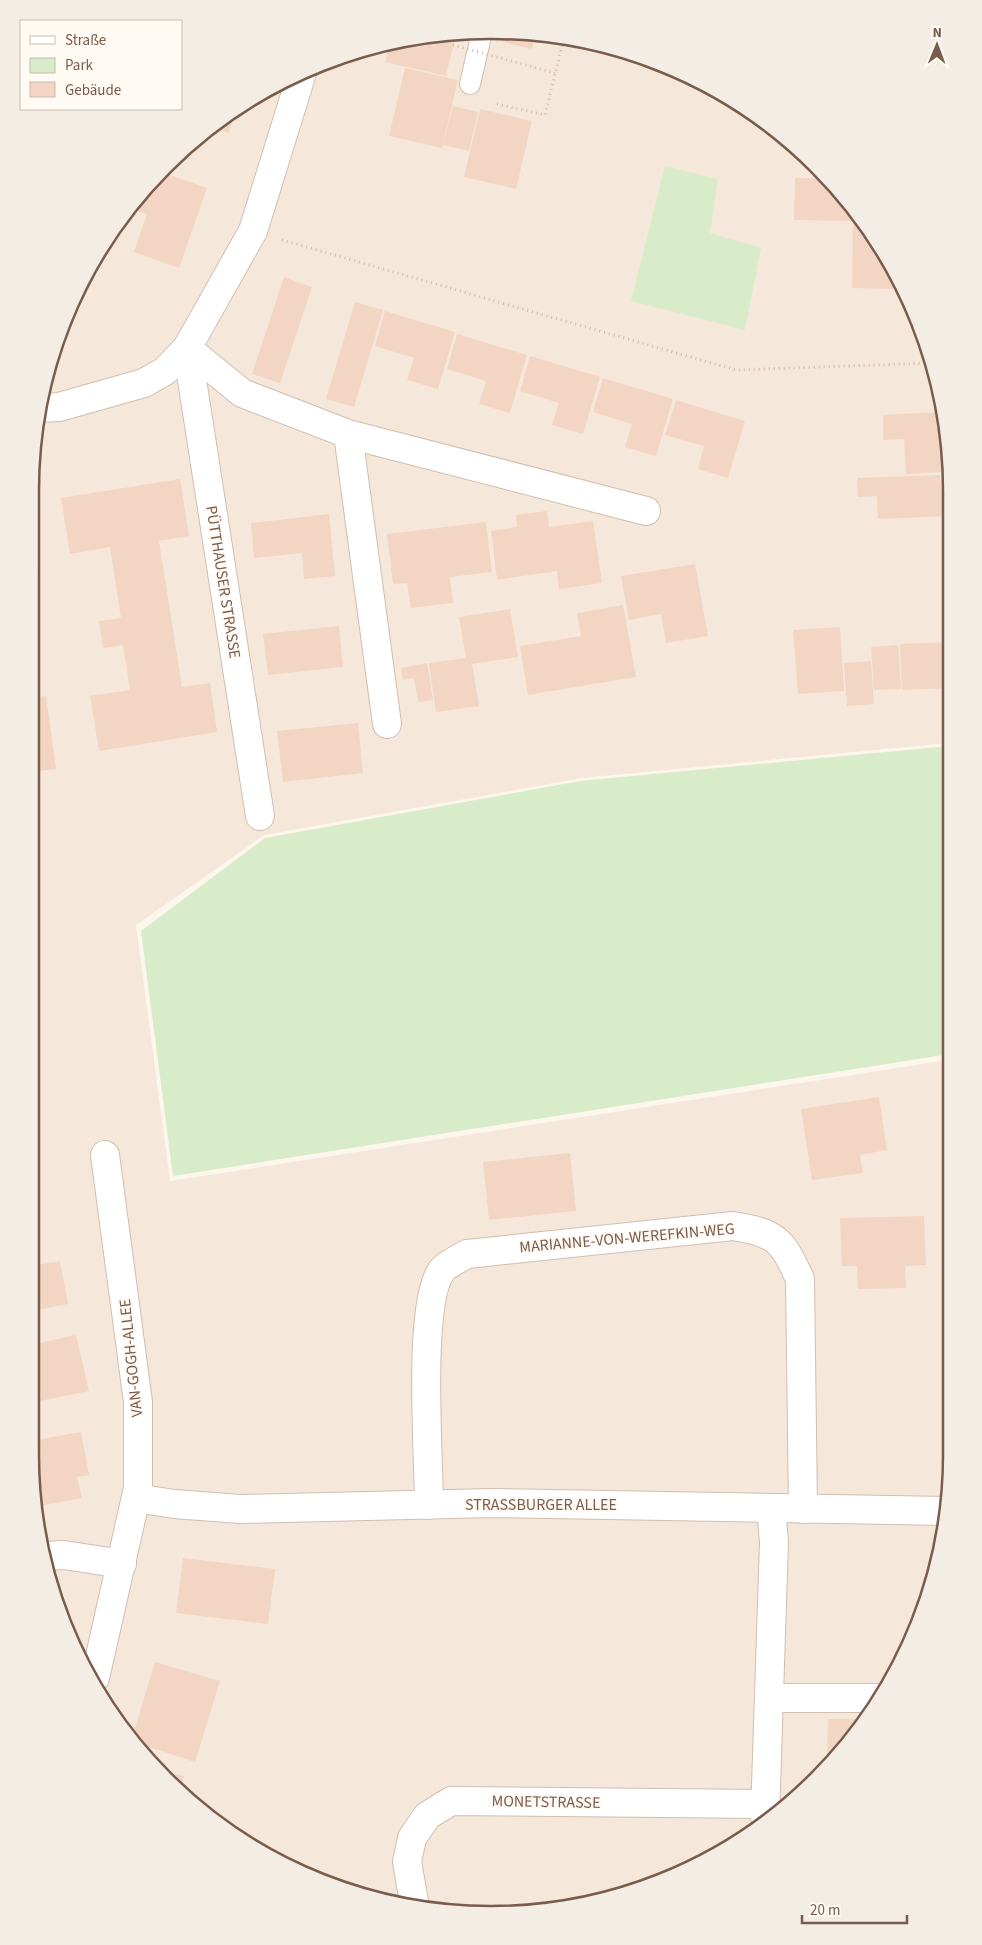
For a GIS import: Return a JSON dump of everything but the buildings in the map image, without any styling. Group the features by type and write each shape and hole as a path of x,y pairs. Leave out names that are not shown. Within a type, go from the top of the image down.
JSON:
{"street":[{"path":"46,408 59,407 144,383 165,371 187,348 253,231 299,81"},
{"path":"187,348 242,393 348,434 646,511"},
{"name":"PÜTTHAUSER STRASSE","path":"187,348 260,816"},
{"path":"348,434 388,724"},
{"name":"VAN-GOGH-ALLEE","path":"96,1674 136,1498 138,1402 105,1156"},
{"name":"MARIANNE-VON-WEREFKIN-WEG","path":"429,1505 427,1333 430,1296 442,1270 467,1254 733,1226 761,1230 786,1248 800,1279 803,1509"},
{"name":"STRASSBURGER ALLEE","path":"136,1498 174,1504 240,1509 492,1503 939,1511"},
{"name":"MONETSTRASSE","path":"415,1900 408,1862 412,1838 427,1816 451,1801 765,1811 774,1542 771,1508"},
{"path":"50,1556 64,1555 122,1564"},
{"path":"769,1698 871,1698"}],"lane":[{"path":"470,84 480,39"}],"path":[{"path":"453,44 555,73"},
{"path":"497,104 545,115 562,45"},
{"path":"253,231 736,370 925,363"}],"shaded area":[{"path":"461,40 521,40 579,47 608,54 664,73 691,85 717,99 766,132 811,171 850,216 867,240 897,291 909,318 928,374 935,403 942,461 943,744 582,778 264,835 136,925 170,1181 943,1061 943,1454 942,1484 935,1542 919,1599 897,1654 867,1705 831,1752 811,1774 766,1813 717,1846 664,1872 608,1891 579,1898 521,1905 461,1905 403,1898 346,1882 291,1860 265,1846 216,1813 171,1774 132,1729 99,1680 73,1627 54,1571 47,1542 40,1484 40,461 47,403 54,374 73,318 85,291 99,265 132,216 171,171 193,151 216,132 265,99 318,73 346,63 403,47 432,43"}],"green space":[{"path":"665,166 718,179 710,233 761,248 745,330 631,301"},
{"path":"943,747 943,1055 173,1176 141,931 265,838 580,781"}]}
